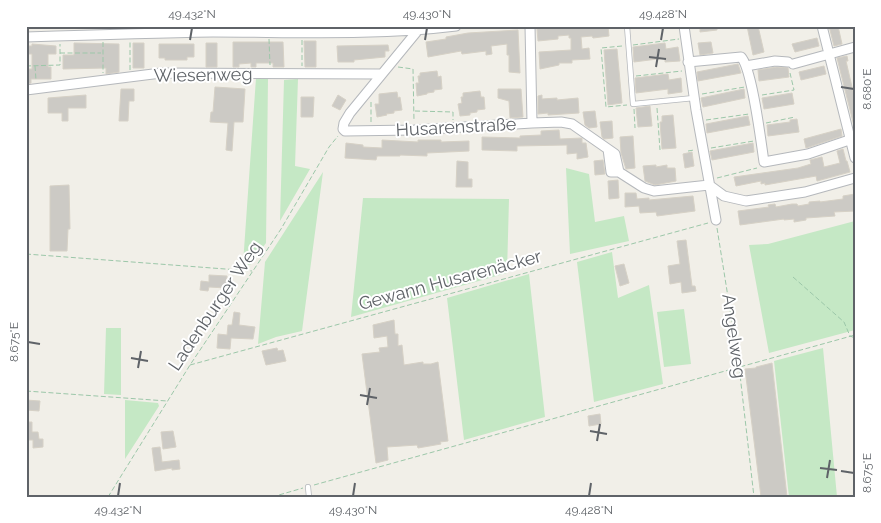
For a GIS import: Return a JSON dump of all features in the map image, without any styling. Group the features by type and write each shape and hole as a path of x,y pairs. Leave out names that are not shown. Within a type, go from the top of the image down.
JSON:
{"street":[{"path":"26,36 62,33 130,34 214,29 269,34 284,30 302,34 317,30 419,29 456,26"},
{"name":"Husarenstraße","path":"343,129 349,132 414,130 532,123 530,26"},
{"path":"684,26 702,149 716,220"},
{"path":"822,26 852,139 855,158"},
{"path":"343,129 350,113 370,86 419,29"},
{"path":"746,66 776,62 790,63 855,47"},
{"path":"689,66 741,57 745,60 752,86 764,162 808,154 852,139"},
{"name":"Wiesenweg","path":"26,90 103,82 161,73 381,74"},
{"path":"532,123 561,122 572,124 616,154 619,172 644,188 654,191 708,181"},
{"path":"708,181 724,196 746,201 805,192 855,178"}],"lane":[{"path":"626,26 633,104 694,97"},
{"path":"308,487 309,497"}],"path":[{"path":"26,66 60,65 62,33"},
{"path":"103,34 103,82"},
{"path":"130,34 130,78"},
{"path":"269,34 270,74"},
{"path":"302,34 302,74"},
{"path":"635,128 636,117 633,104 606,107 601,48 686,38"},
{"path":"60,53 103,53"},
{"path":"754,97 794,90 790,63"},
{"path":"35,66 36,89"},
{"path":"388,66 413,69 414,130"},
{"path":"631,76 689,66"},
{"path":"370,86 372,131"},
{"path":"694,97 752,86"},
{"path":"657,102 660,150"},
{"path":"414,111 453,112 453,128"},
{"path":"658,113 663,112"},
{"path":"698,121 756,113"},
{"path":"758,125 795,117"},
{"name":"Ladenburger Weg","path":"108,497 190,365 281,229 329,147 343,129"},
{"path":"688,151 760,140"},
{"path":"708,181 761,167 764,162"},
{"name":"Gewann Husarenäcker","path":"190,365 716,220"},
{"name":"Angelweg","path":"716,220 739,366 754,497"},
{"path":"26,254 252,271"},
{"path":"793,277 844,322 850,336"},
{"path":"272,497 739,366 855,336"},
{"path":"26,391 167,401"}],"green space":[{"path":"256,78 268,79 266,243 250,265 243,264"},
{"path":"298,79 295,166 310,169 280,221 284,80"},
{"path":"566,168 589,174 595,222 624,216 629,241 570,254"},
{"path":"323,172 302,331 276,337 258,344 265,262"},
{"path":"363,198 509,199 507,273 351,317"},
{"path":"855,221 855,330 769,353 749,245 768,244"},
{"path":"612,252 618,298 649,285 663,384 594,402 577,262"},
{"path":"529,274 545,417 464,440 447,298"},
{"path":"684,309 691,364 664,367 657,312"},
{"path":"106,328 121,328 121,395 104,394"},
{"path":"823,348 837,497 789,497 774,361"},
{"path":"125,400 158,403 159,406 125,459"}],"building":[{"path":"557,26 608,26 609,36 581,37 582,49 589,48 590,59 572,60 572,63 559,63 559,65 540,69 539,52 571,50 571,38 569,38 569,35 558,36 558,39 538,41 537,29"},
{"path":"700,26 717,26 717,30 700,32"},
{"path":"747,26 758,26 764,52 753,55"},
{"path":"829,26 838,26 842,44 834,46"},
{"path":"518,30 520,73 509,72 507,44 491,46 492,54 486,55 486,51 462,54 461,51 428,57 426,42 468,33"},
{"path":"817,38 819,46 795,52 792,44"},
{"path":"304,41 316,41 316,67 305,67"},
{"path":"233,42 283,42 284,67 273,67 273,63 256,63 256,67 251,67 251,63 239,64 239,67 233,67"},
{"path":"711,42 713,53 700,55 698,43"},
{"path":"74,43 119,44 119,72 106,74 106,68 63,69 63,55 74,55"},
{"path":"133,43 144,43 144,68 133,68"},
{"path":"206,43 217,43 217,67 206,67"},
{"path":"665,43 666,49 678,47 680,61 665,62 665,58 634,62 633,47"},
{"path":"32,44 56,46 56,54 48,54 48,67 51,67 51,79 31,79 31,83 26,84 26,69 32,69 32,54 26,54 26,46 32,46"},
{"path":"159,44 194,44 194,57 187,57 187,60 165,60 165,58 159,58"},
{"path":"388,45 389,51 385,51 385,57 354,60 354,62 338,62 337,46"},
{"path":"617,49 622,103 608,105 604,50"},
{"path":"847,56 848,61 846,61 855,100 854,126 837,58"},
{"path":"738,64 741,73 698,81 697,72"},
{"path":"824,66 826,74 801,80 799,72"},
{"path":"777,67 788,68 789,77 759,81 758,70"},
{"path":"437,71 438,77 441,76 442,89 417,96 416,83 419,83 418,76 420,76 420,73"},
{"path":"668,74 669,80 681,78 682,92 668,94 668,89 636,93 635,78"},
{"path":"215,87 245,89 243,122 234,122 232,151 226,150 228,123 210,122 211,112 213,112"},
{"path":"121,89 134,89 134,101 129,101 128,121 119,121"},
{"path":"498,89 521,89 523,117 510,118 509,101 498,98"},
{"path":"744,89 745,98 703,107 701,98"},
{"path":"480,91 481,97 484,97 485,109 477,110 477,112 470,113 470,115 460,116 458,104 462,103 461,97 463,97 463,93"},
{"path":"397,92 398,98 400,97 402,110 377,117 375,104 379,104 379,94"},
{"path":"792,93 794,104 764,109 762,98"},
{"path":"86,95 86,108 68,108 68,121 62,121 62,113 48,113 48,98"},
{"path":"338,95 346,100 340,110 332,106"},
{"path":"542,95 542,99 578,98 579,113 538,114 538,96"},
{"path":"301,97 314,97 313,117 301,117"},
{"path":"650,106 652,126 638,127 636,108"},
{"path":"595,111 597,127 589,128 585,125 583,112"},
{"path":"673,115 676,148 662,149 660,122 662,122 662,116"},
{"path":"748,116 750,125 707,133 706,124"},
{"path":"797,119 799,132 768,136 767,125 790,122 790,120"},
{"path":"612,121 613,138 604,139 600,122"},
{"path":"841,129 842,136 806,148 804,139"},
{"path":"559,130 560,139 582,138 582,143 586,143 588,157 577,159 577,153 567,154 567,145 517,146 517,151 482,150 482,137 520,138 520,136 541,135 541,131"},
{"path":"633,136 635,168 626,169 621,153 620,137"},
{"path":"382,140 418,142 418,140 441,140 441,142 469,141 469,151 427,153 427,156 377,156 376,160 345,158 346,143 363,145 363,147 382,148"},
{"path":"753,143 754,152 712,160 710,151"},
{"path":"843,149 850,172 817,181 816,176 765,185 765,183 761,184 761,181 736,186 734,177 798,168 811,164 810,160 822,157 824,167 840,163 837,151"},
{"path":"692,152 694,166 685,168 683,154"},
{"path":"603,160 605,174 595,175 594,161"},
{"path":"457,161 468,162 468,179 472,179 472,187 456,187"},
{"path":"656,165 656,167 667,165 667,168 675,168 676,181 655,185 645,181 643,166"},
{"path":"618,180 619,198 609,199 608,181"},
{"path":"69,185 70,229 68,229 67,251 50,251 50,186"},
{"path":"625,193 636,193 637,199 649,198 649,200 693,196 695,211 657,216 656,212 640,213 639,206 625,207"},
{"path":"855,194 855,211 834,212 835,216 806,218 806,220 794,222 794,219 784,219 740,225 738,211 769,207 768,205 775,204 776,207 792,204 797,204 798,206 809,204 809,202 843,199 843,196"},
{"path":"686,240 692,286 695,286 696,291 682,293 681,282 670,284 668,266 680,264 677,241"},
{"path":"624,264 629,283 620,286 615,266"},
{"path":"209,275 227,276 226,288 209,287 208,291 200,290 201,281 209,282"},
{"path":"234,312 240,313 239,325 255,327 253,339 231,338 230,349 217,348 218,334 227,335 228,325 232,325"},
{"path":"394,320 395,334 398,334 398,346 402,345 404,365 438,362 448,441 418,448 417,445 387,447 388,460 376,463 362,354 380,352 379,348 388,347 387,336 374,338 373,325"},
{"path":"277,348 278,351 283,350 286,361 266,365 262,351"},
{"path":"772,363 787,497 761,497 745,369"},
{"path":"26,400 40,401 39,411 26,410"},
{"path":"600,414 601,424 589,426 588,416"},
{"path":"26,422 32,422 32,432 38,432 39,439 43,439 43,447 33,448 33,440 26,440"},
{"path":"173,431 176,447 163,449 161,432"},
{"path":"160,447 162,462 179,460 180,469 172,470 172,468 155,471 152,448"}]}
